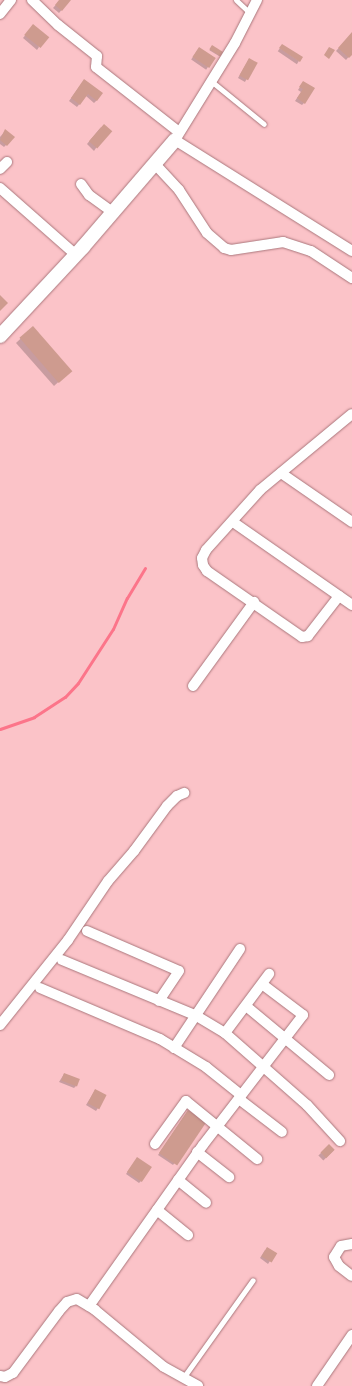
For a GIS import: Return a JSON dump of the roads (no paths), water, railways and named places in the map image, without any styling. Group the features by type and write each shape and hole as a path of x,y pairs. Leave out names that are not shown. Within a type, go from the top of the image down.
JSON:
{"street":[{"path":"0,14 11,0"},
{"path":"32,0 58,25 98,57 96,67 177,136 352,251"},
{"path":"0,336 76,255 177,136 211,81 257,0"},
{"path":"154,163 179,190 207,233 224,248 238,250 283,242 311,251 352,278"},
{"path":"81,184 89,195 112,212"},
{"path":"0,188 76,255"},
{"path":"339,596 306,637 302,637 203,565 202,558 206,550 260,490 352,414"},
{"path":"281,473 352,522"},
{"path":"232,522 352,605"},
{"path":"193,686 254,602"},
{"path":"0,1025 68,940 108,881 134,851 167,806 177,796 184,793"},
{"path":"87,931 178,971 159,1001"},
{"path":"174,1048 240,949"},
{"path":"62,960 195,1016 225,1033 307,1105 340,1141"},
{"path":"225,1033 269,974"},
{"path":"89,1306 197,1152 303,1015 262,984"},
{"path":"40,988 174,1048 206,1067 282,1132"},
{"path":"246,1006 329,1075"},
{"path":"155,1144 186,1101 257,1159"},
{"path":"197,1152 229,1177"},
{"path":"178,1180 206,1203"},
{"path":"157,1210 188,1235"},
{"path":"352,1244 341,1246 334,1257 339,1266 352,1276"},
{"path":"0,1376 5,1377 13,1373 67,1302 77,1299 89,1306 164,1367 198,1386"},
{"path":"317,1386 348,1349 352,1336"}],"lane":[{"path":"236,0 250,13"},
{"path":"211,81 264,124"},
{"path":"183,1378 253,1280"}],"waterway":[{"path":"0,729 34,717 65,697 78,683 113,629 127,598 145,568"}]}
